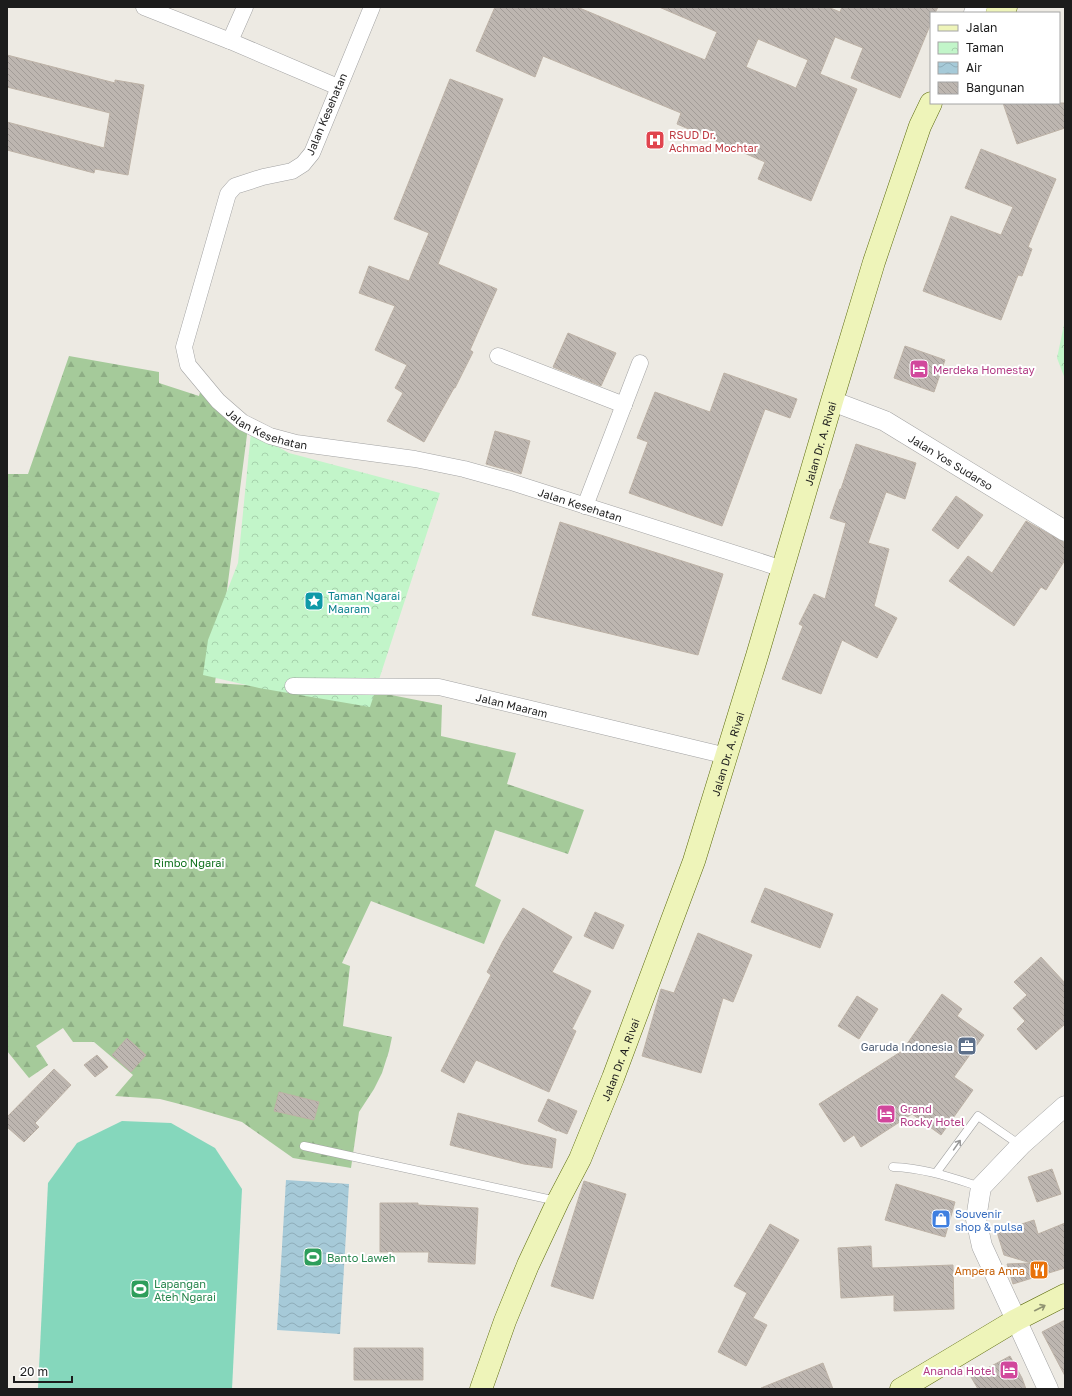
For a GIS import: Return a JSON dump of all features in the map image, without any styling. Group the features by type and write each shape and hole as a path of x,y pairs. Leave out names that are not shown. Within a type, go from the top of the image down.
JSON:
{"main road":[{"name":"Jalan Dr. A. Rivai","path":"481,1389 505,1321 528,1265 558,1201 580,1159 614,1078 694,861 783,569 832,400 900,184 920,126 931,104"},
{"path":"901,1389 1016,1320 1065,1295"}],"street":[{"path":"144,7 230,41 338,87"},
{"path":"230,41 245,7"},
{"name":"Jalan Kesehatan","path":"372,7 312,153 303,164 292,171 263,177 235,186 228,194 184,348 188,366 218,401 242,422 270,436 296,443 415,459 464,469 511,482 783,569"},
{"path":"498,356 624,405"},
{"path":"585,506 640,363"},
{"name":"Jalan Yos Sudarso","path":"832,400 885,421 1065,531"},
{"name":"Jalan Maaram","path":"293,686 439,687 727,756"},
{"path":"1048,1389 982,1246 976,1218 981,1187 1021,1145 1065,1106"}],"lane":[{"path":"936,1173 978,1116 1021,1145"},
{"path":"304,1146 558,1201"},
{"path":"893,1167 908,1167 936,1173 981,1187"}],"green space":[{"path":"1065,320 1065,379 1057,358"},
{"name":"Rimbo Ngarai","path":"69,356 159,372 159,383 199,396 204,378 248,427 215,683 386,694 442,705 441,736 516,753 507,784 584,810 568,854 495,830 475,886 501,900 484,944 371,901 342,963 350,966 343,1026 392,1037 382,1073 374,1089 359,1112 351,1168 293,1158 242,1122 160,1099 115,1096 133,1075 94,1042 73,1042 63,1028 36,1046 48,1065 29,1078 7,1051 7,474 28,474"},
{"name":"Taman Ngarai Maaram","path":"251,432 289,453 440,493 370,707 259,688 203,675 208,640 238,563"},
{"name":"Lapangan Ateh Ngarai","path":"122,1121 171,1123 215,1148 242,1189 232,1389 38,1389 48,1183 77,1143"}],"water":[{"name":"Banto Laweh","path":"286,1180 349,1184 340,1334 277,1330"}],"building":[{"path":"495,7 577,7 705,60 717,32 659,7 828,7 840,12 842,7 938,7 936,12 930,12 930,25 900,98 851,78 863,48 835,37 820,74 857,89 811,201 758,179 765,162 677,124 681,113 543,56 535,77 476,51","holes":["758,39 808,60 796,88 746,67"]},
{"path":"7,55 115,83 115,80 144,85 128,175 95,169 94,173 7,150 7,122 104,148 110,113 7,87"},
{"path":"450,79 503,99 438,264 497,289 470,350 473,352 455,388 424,442 387,421 403,393 395,388 407,365 375,350 395,306 359,293 369,266 409,281 429,233 394,219"},
{"path":"1065,103 1065,128 1017,144 1003,104"},
{"path":"981,149 1056,179 1028,247 1032,249 1022,276 1018,275 1001,320 923,291 951,216 1001,235 1013,207 965,188"},
{"path":"568,333 616,353 601,386 553,367"},
{"name":"Merdeka Homestay","path":"905,346 945,360 934,392 894,378"},
{"path":"724,373 797,399 790,418 765,409 722,526 629,493 648,442 637,438 655,392 710,412"},
{"path":"495,431 530,441 521,474 486,464"},
{"path":"856,444 916,463 905,499 886,492 868,543 889,549 874,606 897,618 877,658 842,640 821,694 782,679 803,626 799,624 814,594 825,599 846,523 830,518"},
{"path":"956,496 983,515 958,549 932,530"},
{"path":"1026,521 1065,543 1065,560 1046,590 1041,587 1014,626 949,581 968,556 992,573"},
{"path":"560,522 723,574 698,655 532,615"},
{"path":"765,888 833,914 820,948 751,922"},
{"path":"523,908 572,937 552,972 591,991 572,1029 576,1031 549,1092 476,1060 464,1083 441,1071 491,975 487,972 503,941"},
{"path":"595,912 624,925 613,949 584,936"},
{"path":"698,933 752,955 733,1002 723,998 701,1073 642,1056 661,989 674,993"},
{"path":"1041,957 1065,983 1065,1024 1036,1050 1017,1029 1025,1021 1013,1008 1027,995 1014,982"},
{"path":"942,994 962,1009 957,1016 984,1035 954,1077 973,1090 941,1135 912,1114 861,1147 854,1135 844,1142 819,1104 902,1051"},
{"path":"857,996 878,1009 859,1039 838,1026"},
{"path":"127,1038 146,1055 131,1072 112,1055"},
{"path":"97,1055 108,1067 95,1077 84,1065"},
{"path":"54,1069 71,1085 35,1123 39,1127 24,1142 7,1127 7,1117"},
{"path":"279,1092 319,1102 314,1120 274,1111"},
{"path":"548,1099 577,1111 567,1134 557,1131 538,1121"},
{"path":"458,1113 556,1139 552,1168 524,1164 450,1145"},
{"path":"1052,1169 1061,1194 1037,1202 1028,1177"},
{"path":"584,1181 626,1194 593,1299 551,1286"},
{"path":"896,1184 955,1202 945,1237 885,1220"},
{"path":"380,1203 418,1203 418,1205 478,1208 475,1264 428,1262 429,1252 380,1252"},
{"path":"1034,1220 1038,1234 1065,1223 1065,1268 1013,1284 1007,1264 1031,1263 1004,1255 997,1232"},
{"path":"770,1224 799,1240 753,1318 767,1325 746,1366 718,1352 747,1293 734,1286"},
{"path":"871,1246 872,1268 953,1265 954,1309 894,1311 894,1295 841,1298 838,1248"},
{"path":"1065,1320 1065,1376 1042,1332"},
{"path":"354,1348 423,1348 423,1380 354,1380"},
{"path":"1010,1356 1026,1389 978,1389 971,1377"},
{"path":"823,1363 833,1389 761,1389 761,1388"}],"place":[{"name":"RSUD Dr. Achmad Mochtar","path":"655,140"},
{"name":"Merdeka Homestay","path":"919,369"},
{"name":"Taman Ngarai Maaram","path":"314,601"},
{"name":"Garuda Indonesia","path":"967,1046"},
{"name":"Grand Rocky Hotel","path":"886,1114"},
{"name":"Souvenir shop & pulsa","path":"941,1219"},
{"name":"Banto Laweh","path":"313,1257"},
{"name":"Ampera Anna","path":"1039,1270"},
{"name":"Lapangan Ateh Ngarai","path":"140,1289"},
{"name":"Ananda Hotel","path":"1009,1370"}]}
